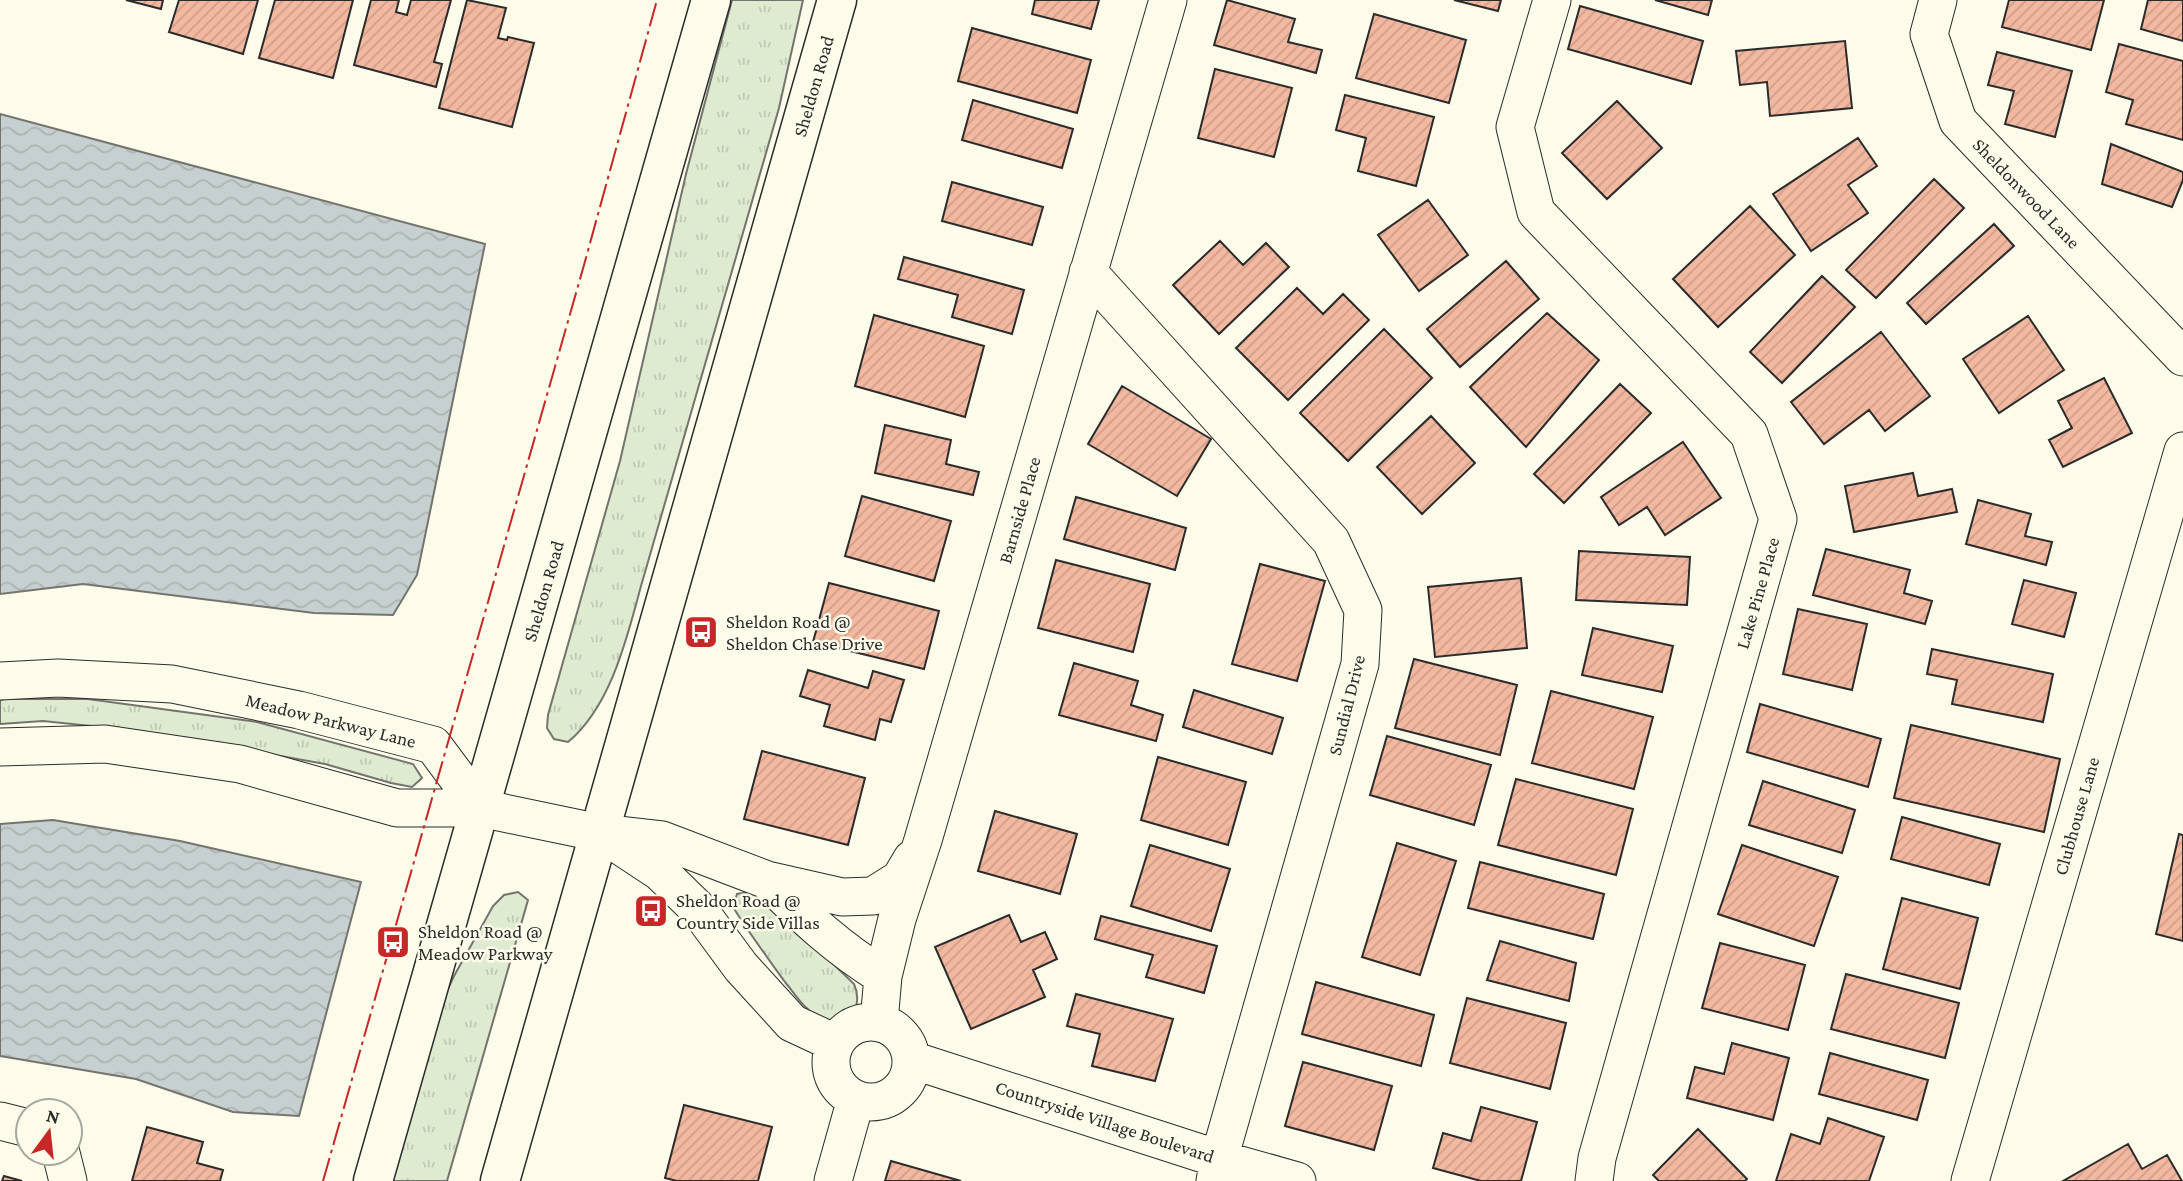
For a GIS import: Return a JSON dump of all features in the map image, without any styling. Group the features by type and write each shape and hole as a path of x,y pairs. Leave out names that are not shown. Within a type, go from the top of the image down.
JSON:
{"main road":[{"name":"Sheldon Road","path":"373,1181 711,0"},
{"name":"Sheldon Road","path":"500,1181 837,0"}],"street":[{"name":"Barnside Place","path":"879,1022 883,976 897,919 923,840 1168,0"},
{"name":"Lake Pine Place","path":"1552,0 1515,127 1536,212 1749,434 1779,519 1597,1158 1594,1181"},
{"name":"Sheldonwood Lane","path":"1938,0 1929,34 1958,121 2183,356"},
{"name":"Sundial Drive","path":"1088,272 1331,541 1363,610 1360,664 1217,1170"},
{"name":"Clubhouse Lane","path":"1970,1181 2183,451"},
{"name":"Meadow Parkway Lane","path":"0,681 58,678 173,684 299,710 419,741 433,745 480,808"},
{"path":"0,747 105,744 240,764 397,808 480,808 600,833 662,840 767,880 842,897 873,896 900,879 923,840"},
{"path":"600,833 660,872 699,910 741,967 792,1023 835,1043"},
{"path":"767,880 806,919 862,964 883,976"},
{"path":"866,1021 879,1022 902,1035 909,1047 911,1073 895,1095 882,1101 869,1102 856,1099 836,1082 831,1070 831,1056 835,1043 853,1025 866,1021"},
{"name":"Countryside Village Boulevard","path":"912,1060 1217,1170 1297,1181"},
{"path":"833,1181 856,1099"}],"green space":[{"path":"732,0 803,0 779,108 623,649 606,691 583,727 568,742 554,739 547,728 548,715 620,461 686,174"},
{"path":"88,699 257,722 413,764 422,778 412,787 325,764 140,731 43,721 0,724 0,700"},
{"path":"518,892 528,900 447,1181 392,1181 440,1006 493,906 504,895"},
{"path":"749,892 765,898 854,984 857,1003 850,1016 835,1022 827,1021 804,1006 733,907 737,894"}],"water":[{"path":"0,114 485,244 417,575 393,615 314,613 83,584 0,594"},
{"path":"53,820 180,841 361,882 299,1116 233,1112 136,1079 0,1056 0,824"}],"building":[{"path":"126,0 163,0 161,9"},
{"path":"179,0 258,0 243,54 169,32"},
{"path":"275,0 353,0 333,78 259,58"},
{"path":"371,0 399,0 396,12 407,15 411,0 451,0 434,62 442,64 436,87 354,65"},
{"path":"467,0 506,8 498,38 507,40 508,37 534,43 512,127 439,108"},
{"path":"1035,0 1099,0 1091,29 1032,14"},
{"path":"1227,0 1295,19 1288,42 1322,50 1316,73 1214,45"},
{"path":"1454,0 1501,0 1498,11"},
{"path":"1655,0 1712,0 1708,15"},
{"path":"2009,0 2104,0 2091,50 2002,27"},
{"path":"2148,0 2183,0 2183,41 2141,29"},
{"path":"1580,6 1703,41 1691,84 1568,49"},
{"path":"1374,14 1466,40 1449,103 1356,78"},
{"path":"972,28 1091,60 1077,113 958,81"},
{"path":"1845,41 1852,108 1770,116 1767,82 1740,85 1736,51"},
{"path":"2119,44 2183,61 2183,140 2126,124 2133,100 2106,92"},
{"path":"1997,52 2072,71 2055,137 2005,124 2014,91 1988,85"},
{"path":"1215,69 1292,88 1274,157 1198,138"},
{"path":"1345,95 1434,117 1416,186 1358,171 1366,138 1336,130"},
{"path":"973,100 1073,129 1062,168 962,140"},
{"path":"1617,101 1662,148 1607,199 1562,153"},
{"path":"1858,138 1877,166 1848,185 1868,213 1811,251 1773,194"},
{"path":"2111,144 2183,172 2183,180 2172,207 2102,184"},
{"path":"1934,179 1964,208 1876,298 1846,270"},
{"path":"952,182 1043,207 1032,245 942,221"},
{"path":"1428,200 1468,255 1419,291 1378,235"},
{"path":"1750,206 1795,255 1718,327 1673,279"},
{"path":"1994,224 2014,246 1926,324 1907,303"},
{"path":"1220,241 1243,265 1266,243 1289,267 1219,334 1173,285"},
{"path":"904,257 1024,290 1012,334 952,317 958,295 898,279"},
{"path":"1506,261 1539,299 1460,367 1427,329"},
{"path":"1822,276 1855,307 1782,383 1750,352"},
{"path":"1297,288 1323,314 1343,294 1369,320 1288,400 1236,348"},
{"path":"1547,313 1599,360 1526,447 1470,387"},
{"path":"874,315 984,346 965,417 855,386"},
{"path":"2028,316 2064,370 1999,413 1963,359"},
{"path":"1384,329 1432,378 1348,461 1300,413"},
{"path":"1881,332 1930,396 1885,431 1869,410 1824,444 1791,402"},
{"path":"2104,378 2132,433 2063,467 2049,440 2072,428 2058,401"},
{"path":"1620,384 1651,413 1564,503 1534,474"},
{"path":"1122,386 1211,439 1177,496 1088,444"},
{"path":"1431,416 1475,463 1422,514 1377,467"},
{"path":"885,425 951,440 946,464 979,472 973,495 875,473"},
{"path":"1683,442 1721,498 1665,535 1647,507 1619,525 1601,497"},
{"path":"1913,473 1918,496 1952,489 1957,512 1854,532 1845,486"},
{"path":"862,496 951,521 934,581 845,556"},
{"path":"1076,497 1186,528 1175,570 1064,539"},
{"path":"1978,500 2031,514 2025,536 2052,542 2046,565 1966,544"},
{"path":"1826,549 1910,570 1904,593 1932,601 1925,624 1813,595"},
{"path":"1579,551 1690,557 1687,605 1576,600"},
{"path":"1056,560 1150,584 1133,652 1038,628"},
{"path":"1260,564 1325,581 1297,681 1232,664"},
{"path":"1521,578 1527,648 1435,657 1428,587"},
{"path":"2024,580 2076,593 2064,637 2012,624"},
{"path":"829,583 939,611 924,669 813,642"},
{"path":"1798,609 1867,624 1852,690 1783,674"},
{"path":"1593,628 1673,646 1662,692 1582,675"},
{"path":"1932,649 2053,674 2043,722 1952,704 1957,680 1927,674"},
{"path":"1414,659 1517,685 1500,755 1395,728"},
{"path":"1074,663 1138,681 1131,705 1163,715 1156,741 1059,715"},
{"path":"808,670 868,688 873,671 904,680 891,722 880,719 875,740 824,726 830,705 800,696"},
{"path":"1194,690 1283,718 1272,754 1183,727"},
{"path":"1551,691 1653,717 1634,789 1532,763"},
{"path":"1760,704 1881,739 1868,787 1747,752"},
{"path":"1911,725 2060,759 2044,832 1894,798"},
{"path":"1387,736 1491,765 1474,825 1370,795"},
{"path":"762,751 865,778 848,845 744,819"},
{"path":"1158,757 1246,782 1228,845 1141,820"},
{"path":"1516,779 1633,809 1616,875 1498,845"},
{"path":"1763,781 1855,810 1842,853 1749,825"},
{"path":"995,811 1077,834 1060,894 978,871"},
{"path":"1902,817 2000,844 1989,885 1891,859"},
{"path":"2179,834 2183,835 2183,941 2156,934"},
{"path":"1397,843 1456,861 1420,975 1362,957"},
{"path":"1150,845 1230,869 1211,931 1131,906"},
{"path":"1742,845 1838,877 1814,946 1718,914"},
{"path":"1480,862 1604,894 1593,939 1468,908"},
{"path":"1902,898 1978,918 1960,989 1883,969"},
{"path":"1009,915 1021,942 1045,932 1057,959 1033,970 1045,997 971,1029 935,947"},
{"path":"1101,916 1217,946 1204,993 1146,977 1153,955 1095,939"},
{"path":"1500,941 1576,963 1569,1001 1487,980"},
{"path":"1720,943 1805,965 1788,1030 1702,1008"},
{"path":"1846,974 1959,1003 1945,1058 1831,1029"},
{"path":"1316,982 1434,1015 1421,1066 1302,1034"},
{"path":"1076,994 1173,1019 1155,1081 1092,1066 1100,1034 1067,1026"},
{"path":"1467,998 1566,1023 1550,1089 1450,1063"},
{"path":"1732,1043 1789,1058 1773,1120 1687,1098 1695,1067 1724,1074"},
{"path":"1830,1053 1928,1080 1917,1120 1819,1094"},
{"path":"1303,1062 1392,1086 1374,1150 1285,1126"},
{"path":"684,1105 772,1127 758,1181 677,1181 665,1178"},
{"path":"1481,1107 1537,1122 1521,1181 1481,1181 1433,1168 1443,1133 1471,1141"},
{"path":"1828,1118 1884,1137 1869,1181 1776,1181 1791,1134 1820,1144"},
{"path":"147,1127 203,1142 197,1163 223,1170 220,1181 132,1181"},
{"path":"1698,1129 1747,1179 1745,1181 1659,1181 1653,1175"},
{"path":"2128,1144 2142,1169 2167,1155 2182,1181 2063,1181"},
{"path":"891,1161 961,1181 885,1181"},
{"path":"4,1176 22,1181 2,1181"}],"power":[{"path":"323,1181 657,0"}],"place":[{"name":"Sheldon Road @ Sheldon Chase Drive","path":"701,632"},
{"name":"Sheldon Road @ Country Side Villas","path":"651,911"},
{"name":"Sheldon Road @ Meadow Parkway","path":"393,942"}]}
